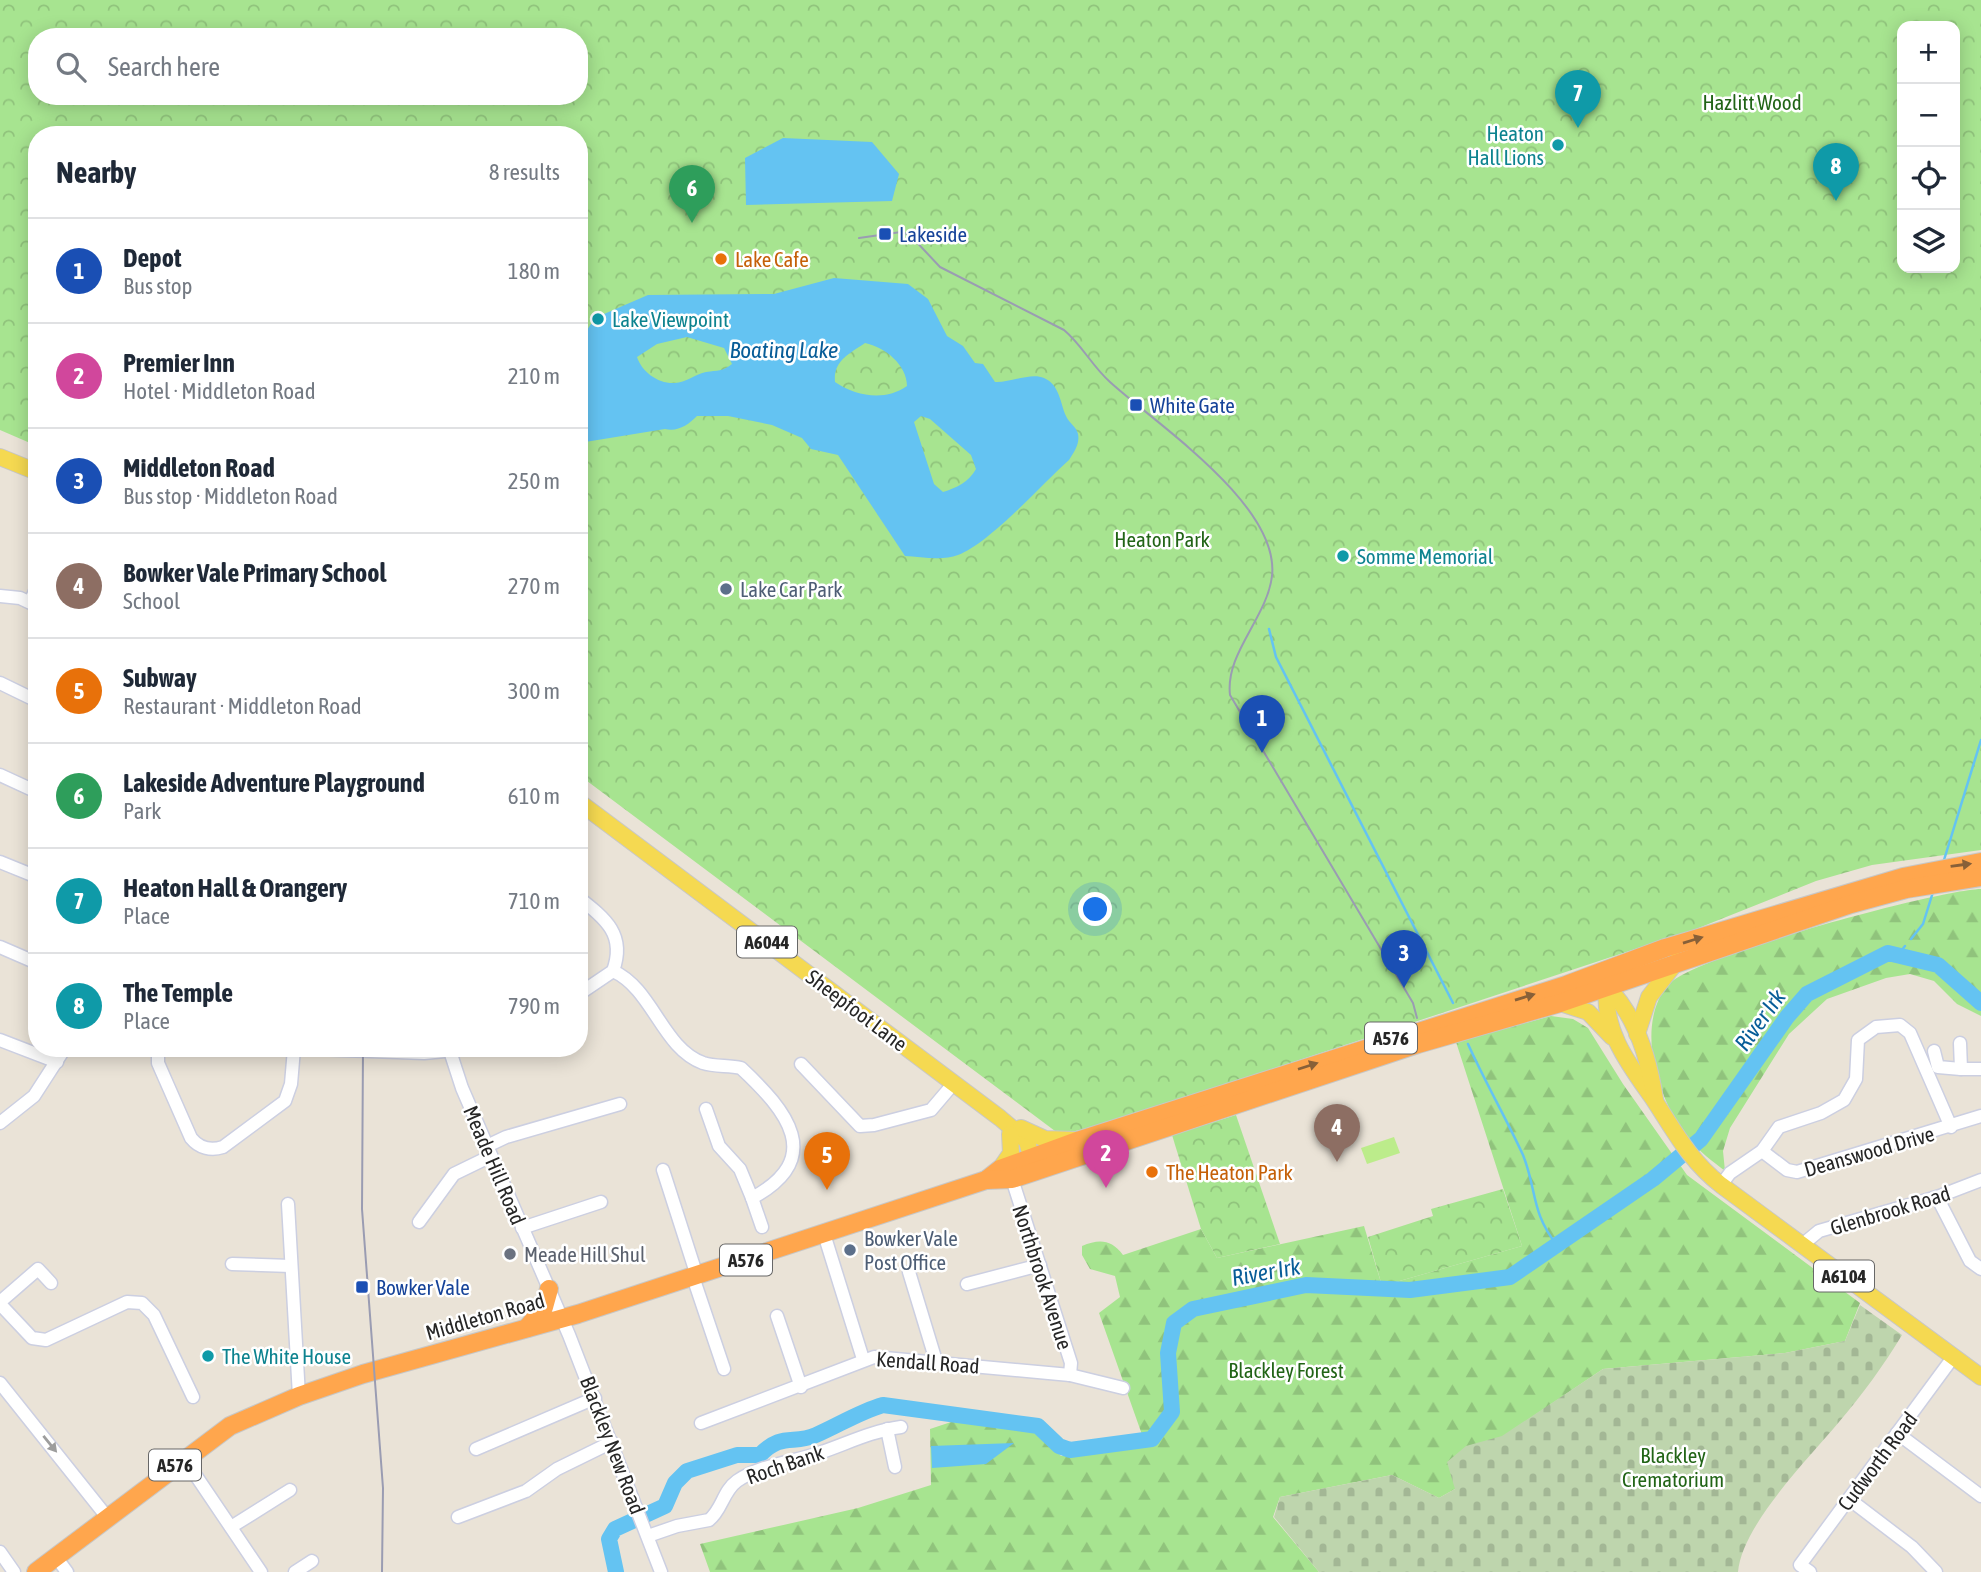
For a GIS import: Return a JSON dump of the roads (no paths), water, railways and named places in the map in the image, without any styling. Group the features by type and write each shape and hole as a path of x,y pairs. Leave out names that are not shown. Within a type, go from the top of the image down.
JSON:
{"highway":[{"name":"Middleton Road","path":"36,1572 230,1426 299,1396 562,1318 1005,1175 1150,1117 1566,985 1633,960 1860,888 1955,865 1981,862"},
{"name":"Middleton Road","path":"1077,1148 1167,1126 1418,1044 1560,1003 1851,904 1906,889 1981,877"},
{"path":"1150,1117 1167,1126"},
{"name":"A576","path":"1031,1157 1041,1161 1077,1148"},
{"name":"Middleton Road","path":"1005,1175 1031,1157"},
{"path":"1005,1175 1031,1157"},
{"path":"527,1328 544,1307 549,1289"}],"main road":[{"path":"0,457 28,468"},
{"name":"Sheepfoot Lane","path":"588,809 1000,1118 1027,1141 1031,1157"},
{"path":"1616,1042 1607,1009 1607,987 1633,960"},
{"path":"1637,1036 1649,997 1677,961"},
{"path":"1566,985 1607,987 1627,1012 1652,1079 1655,1103"},
{"path":"1560,1003 1592,1015 1616,1042 1655,1103"},
{"name":"A6104","path":"1655,1103 1681,1146 1707,1174 1981,1377"},
{"name":"Sheepfoot Lane","path":"1000,1118 1010,1134 1031,1157"},
{"name":"Sheepfoot Lane","path":"1000,1118 1036,1137 1077,1148"},
{"path":"1005,1175 1012,1153 1010,1134"}],"street":[{"path":"0,596 28,603"},
{"path":"0,683 28,697"},
{"path":"0,775 28,788"},
{"path":"0,862 28,873"},
{"path":"588,906 612,928 619,946 613,971 588,988"},
{"path":"0,947 28,959"},
{"path":"613,971 632,983 680,1045 703,1063 741,1068 788,1124 794,1135 790,1165 778,1181 752,1198"},
{"path":"1721,1185 1730,1173 1762,1152 1772,1135 1786,1123 1821,1113 1844,1100 1856,1080 1858,1040 1867,1030 1889,1025 1904,1026 1910,1033 1951,1127"},
{"path":"0,1040 28,1051"},
{"path":"1960,1043 1961,1069"},
{"path":"1934,1051 1938,1067 1981,1069"},
{"path":"44,1057 57,1062"},
{"path":"0,1123 34,1096 60,1057"},
{"path":"158,1057 158,1063 191,1138 195,1143 215,1150 285,1101 291,1084 294,1057"},
{"name":"Meade Hill Road","path":"452,1057 489,1151 562,1318"},
{"path":"802,1064 860,1126 874,1125 931,1110 954,1083"},
{"path":"419,1222 454,1174 506,1137 620,1104"},
{"path":"706,1109 719,1146 740,1168 762,1227"},
{"name":"Deanswood Drive","path":"1762,1152 1787,1170 1797,1172 1981,1116"},
{"path":"663,1170 724,1369"},
{"name":"Northbrook Avenue","path":"1005,1175 1040,1265 1071,1363 1070,1375"},
{"name":"Glenbrook Road","path":"1802,1245 1819,1231 1937,1197 1981,1180"},
{"path":"1937,1197 1970,1261 1981,1269"},
{"path":"522,1228 601,1202"},
{"path":"288,1204 299,1396"},
{"path":"824,1234 863,1359"},
{"path":"232,1264 290,1266"},
{"path":"967,1284 1040,1265"},
{"path":"51,1283 38,1269 0,1303 33,1338 46,1340 127,1302 142,1303 155,1315 193,1397"},
{"path":"909,1272 936,1361"},
{"path":"777,1316 800,1387"},
{"name":"Blackley New Road","path":"562,1318 661,1572"},
{"name":"Kendall Road","path":"701,1423 800,1387 863,1359 886,1356 1070,1375 1123,1388"},
{"name":"Cudworth Road","path":"1805,1569 1849,1499 1954,1356"},
{"path":"2,1390 107,1517"},
{"path":"476,1449 595,1398"},
{"name":"Roch Bank","path":"646,1531 709,1520 729,1488 738,1480 766,1468 887,1429 901,1427"},
{"path":"887,1429 895,1466"},
{"path":"1897,1433 1981,1496"},
{"path":"458,1517 526,1491 556,1469 612,1442"},
{"path":"184,1458 261,1572"},
{"path":"231,1527 290,1490"},
{"path":"1849,1499 1912,1547 1936,1572"},
{"path":"0,1552 14,1572"},
{"path":"55,1558 67,1572"},
{"path":"295,1572 312,1561"}],"water":[{"path":"783,138 872,142 899,174 892,201 746,205 745,158"},
{"name":"Boating Lake","path":"834,278 908,284 928,299 947,336 963,346 975,363 983,364 995,382 1039,376 1053,385 1066,416 1078,434 1075,451 1069,460 985,538 958,555 932,558 905,556 838,455 811,449 802,438 772,425 728,416 697,416 678,429 588,442 588,328 604,314 648,295 774,294","holes":["687,337 724,348 732,364 723,370 702,373 675,383 657,379 647,372 637,357 657,344","865,343 880,348 894,358 903,371 907,386 890,394 871,395 853,391 835,382 839,363","921,416 930,419 971,455 976,469 966,481 943,492 934,484 914,422"]},
{"path":"1014,1443 986,1464 932,1468 931,1446"}],"waterway":[{"path":"1269,629 1276,657 1453,1003"},
{"path":"1944,860 1981,740"},
{"path":"1911,939 1923,924 1933,892"},
{"path":"1898,955 1905,946"},
{"name":"River Irk","path":"616,1572 609,1539 615,1529 665,1506 675,1483 687,1471 737,1455 760,1455 781,1441 808,1438 883,1405 1038,1426 1059,1446 1070,1450 1152,1439 1172,1412 1168,1353 1174,1323 1193,1309 1306,1285 1410,1290 1510,1277 1653,1179 1701,1139 1787,1017 1807,994 1888,953 1938,965 1981,1003"},
{"path":"1468,1044 1523,1155 1539,1212 1557,1245"}],"tram line":[{"path":"859,238 901,232 910,235 940,267 1064,330 1110,382 1211,468 1236,494 1257,522 1269,549 1272,576 1263,606 1234,665 1230,695 1413,1003 1417,1018"},
{"path":"363,1057 362,1209 383,1488 382,1572"}],"place":[{"name":"Heaton Hall & Orangery","path":"1578,128"},
{"name":"Heaton Hall Lions","path":"1558,145"},
{"name":"The Temple","path":"1836,201"},
{"name":"Lakeside Adventure Playground","path":"692,223"},
{"name":"Lakeside","path":"885,234"},
{"name":"Lake Cafe","path":"721,259"},
{"name":"Lake Viewpoint","path":"598,319"},
{"name":"White Gate","path":"1136,405"},
{"name":"Somme Memorial","path":"1343,556"},
{"name":"Lake Car Park","path":"726,589"},
{"name":"Depot","path":"1262,753"},
{"name":"Middleton Road","path":"1404,988"},
{"name":"Bowker Vale Primary School","path":"1337,1162"},
{"name":"The Heaton Park","path":"1152,1172"},
{"name":"Premier Inn","path":"1106,1188"},
{"name":"Subway","path":"827,1190"},
{"name":"Bowker Vale Post Office","path":"850,1250"},
{"name":"Meade Hill Shul","path":"510,1254"},
{"name":"Bowker Vale","path":"362,1287"},
{"name":"The White House","path":"208,1356"}],"park label":[{"name":"Hazlitt Wood","path":"1752,102"},
{"name":"Heaton Park","path":"1162,539"},
{"name":"Blackley Forest","path":"1286,1370"},
{"name":"Blackley Crematorium","path":"1673,1467"}]}
